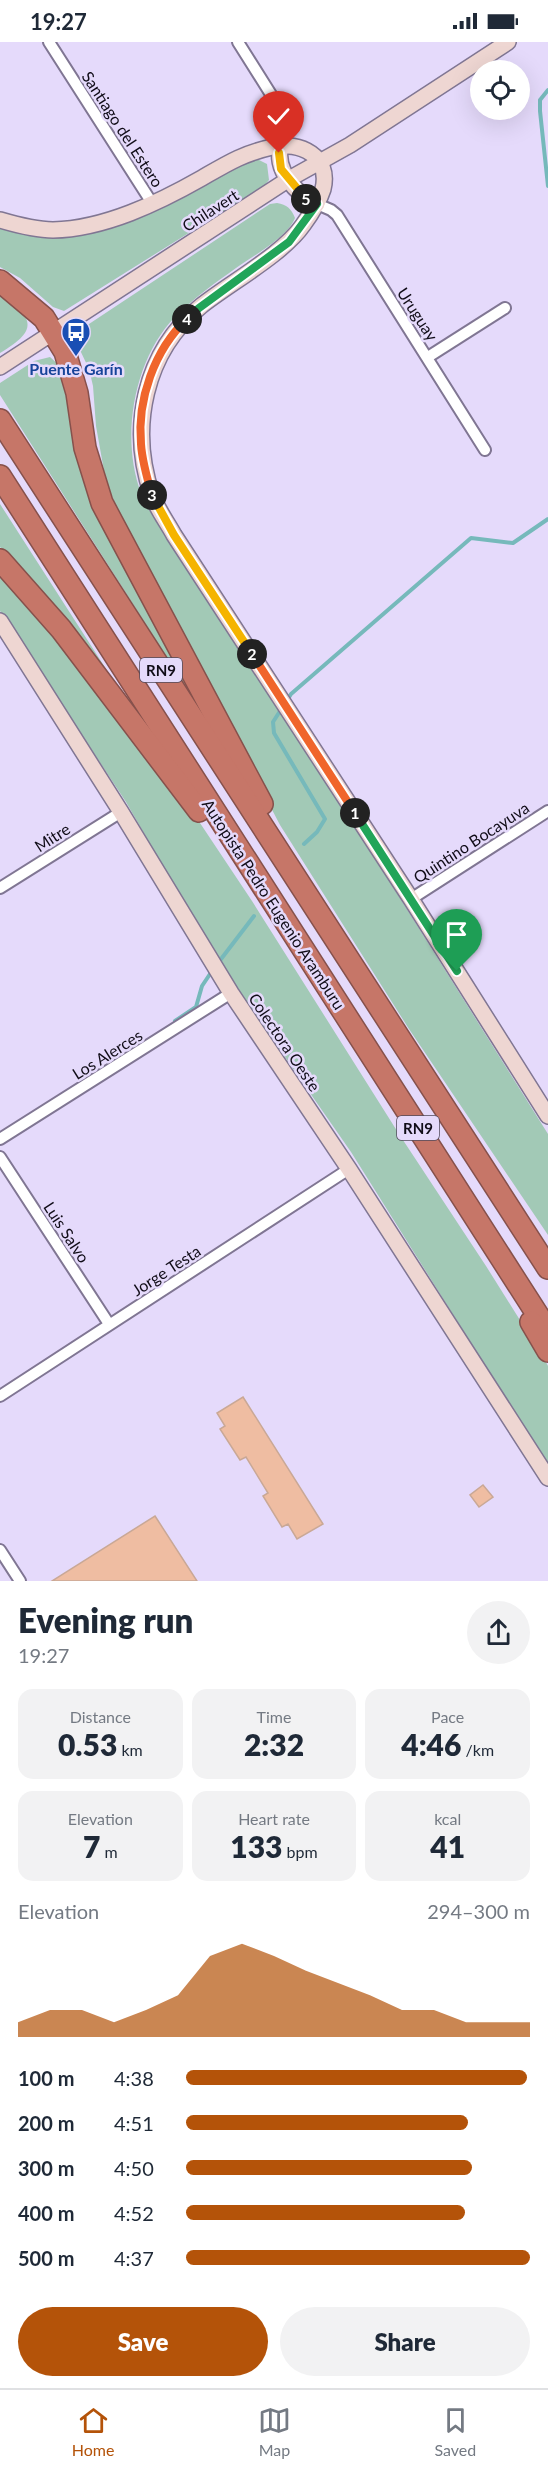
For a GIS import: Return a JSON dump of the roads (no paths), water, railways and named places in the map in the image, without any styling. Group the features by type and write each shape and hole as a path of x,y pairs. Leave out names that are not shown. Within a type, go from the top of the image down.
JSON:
{"highway":[{"path":"0,281 44,318 65,352 77,393 85,448 102,503 322,920"},
{"name":"Autopista Pedro Eugenio Aramburu","path":"0,420 548,1268"},
{"name":"Autopista Pedro Eugenio Aramburu","path":"0,476 548,1331"},
{"path":"0,560 61,629 288,926"},
{"path":"445,1171 548,1351"}],"street":[{"name":"Santiago del Estero","path":"49,42 152,202"},
{"path":"238,42 282,112 284,123 278,158 281,169 305,198 317,204"},
{"name":"Chilavert","path":"54,333 289,179 350,145 508,42"},
{"path":"0,220 27,228 52,230 76,228 106,221 201,178 230,160 254,151 281,146 304,149 311,152 320,162 324,173 323,188 317,204 289,242 199,308 182,324 159,358 152,373 141,416 140,443 144,466 153,498 548,1116"},
{"name":"Uruguay","path":"317,204 331,210 337,216 486,450"},
{"path":"428,357 505,308"},
{"path":"0,367 54,333"},
{"name":"Colectora Oeste","path":"1,625 120,812 221,978 349,1168 548,1478"},
{"name":"Quintino Bocayuva","path":"411,899 548,811"},
{"name":"Mitre","path":"0,888 120,812"},
{"name":"Los Alerces","path":"0,1139 231,993"},
{"name":"Luis Salvo","path":"0,1156 109,1324"},
{"name":"Jorge Testa","path":"0,1396 349,1168"},
{"path":"0,1550 21,1581"}],"waterway":[{"path":"548,90 540,100 548,186"},
{"path":"286,702 291,694 471,538 513,543 548,519"},
{"path":"282,708 273,722 274,733 325,819 317,832 304,844"},
{"path":"218,963 254,916"},
{"path":"175,1021 196,1007 202,986 212,971"}],"place":[{"name":"Puente Garín","path":"76,358"}]}
